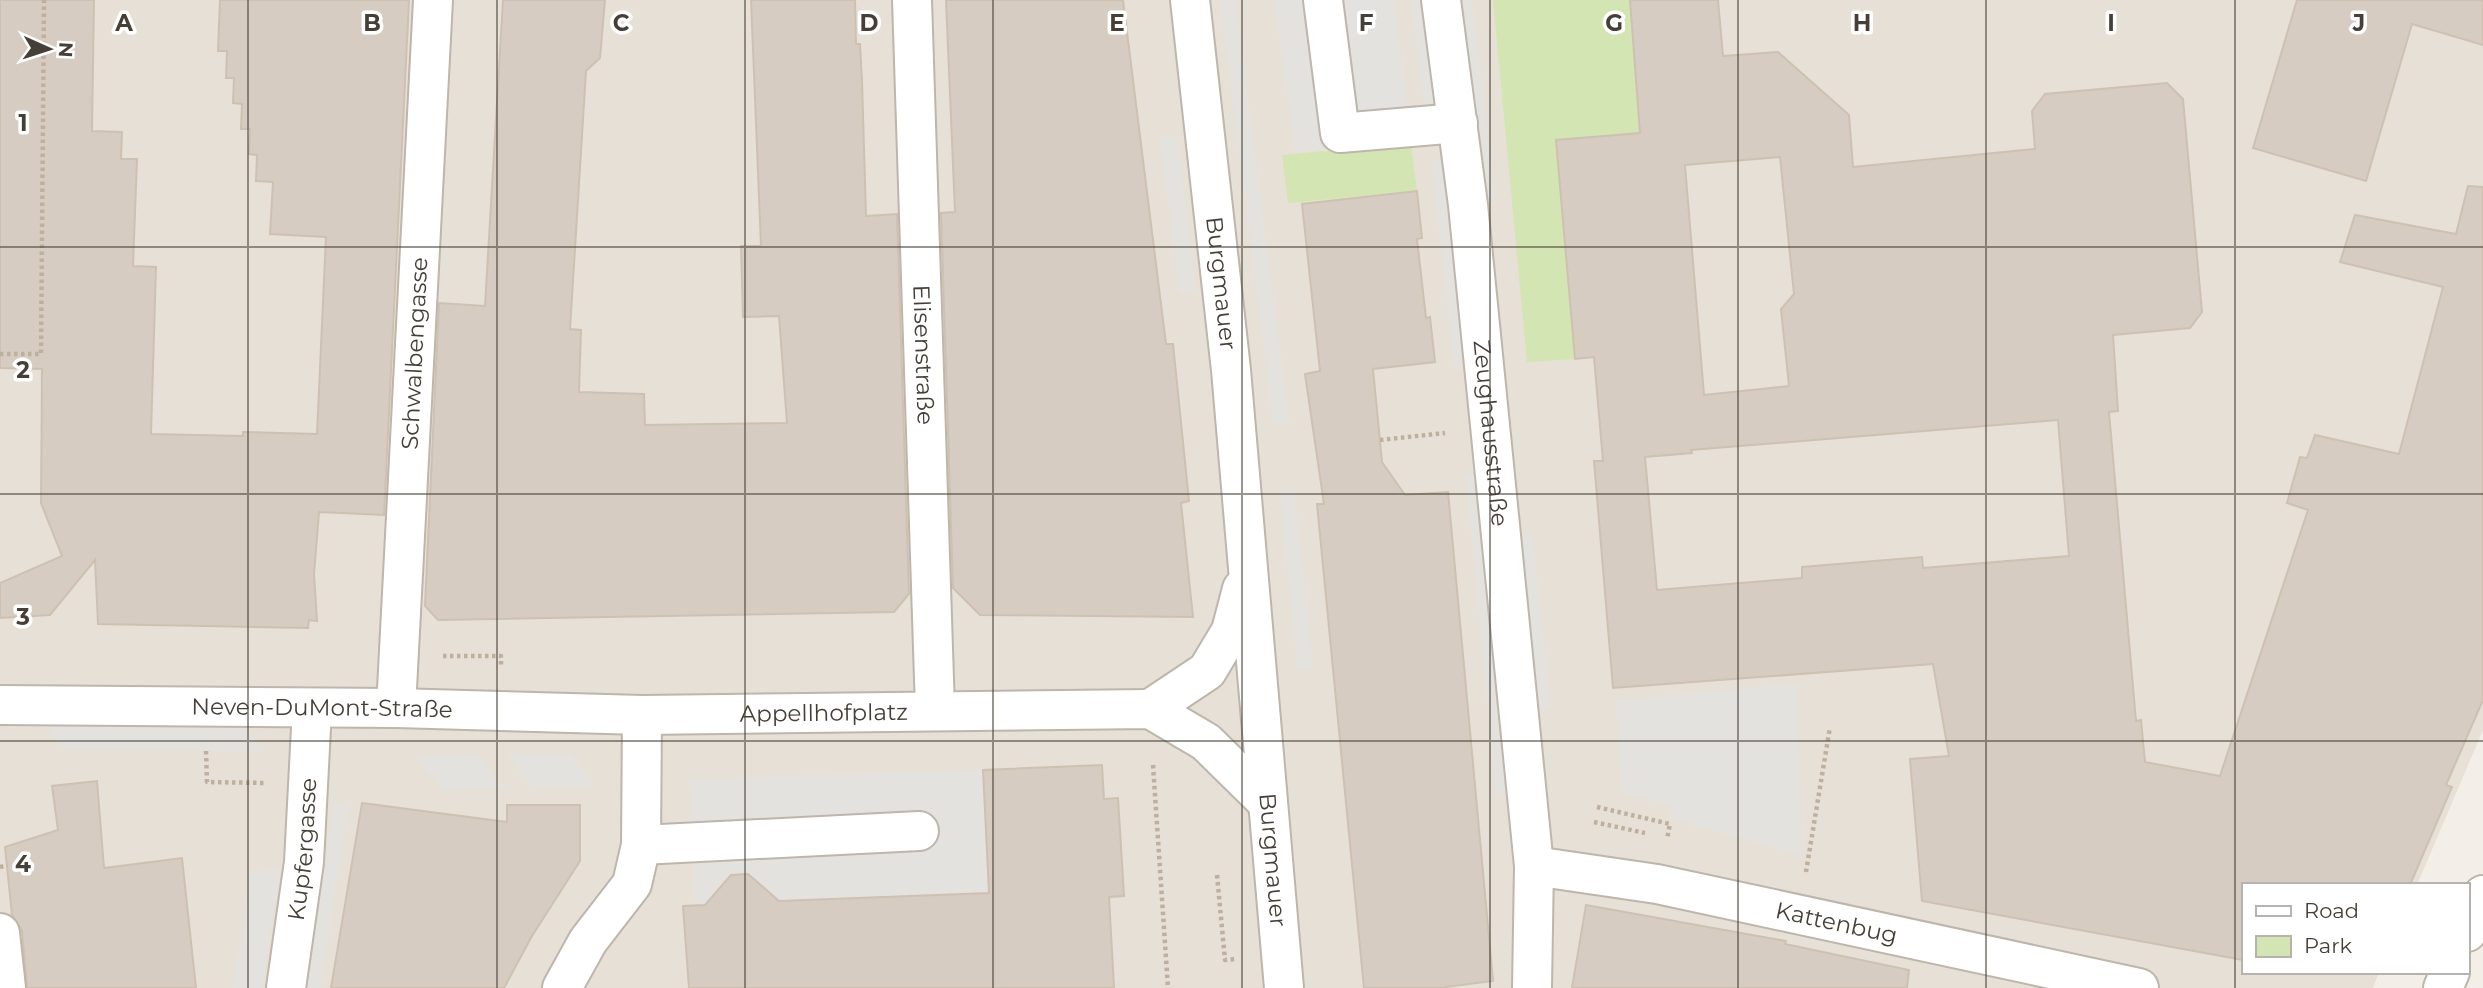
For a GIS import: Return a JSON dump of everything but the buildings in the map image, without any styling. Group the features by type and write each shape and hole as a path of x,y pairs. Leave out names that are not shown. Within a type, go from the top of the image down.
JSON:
{"street":[{"name":"Schwalbengasse","path":"396,708 433,0"},
{"name":"Elisenstraße","path":"912,0 935,710"},
{"name":"Burgmauer","path":"1190,0 1231,370 1284,988"},
{"path":"1322,0 1340,133 1458,122"},
{"name":"Zeughausstraße","path":"1441,0 1458,122 1492,429 1534,866 1532,988"},
{"name":"Burgmauer","path":"1150,709 1207,671 1231,631 1248,567"},
{"name":"Neven-DuMont-Straße","path":"0,705 396,708 642,715"},
{"name":"Kupfergasse","path":"286,988 304,862 312,709"},
{"name":"Appellhofplatz","path":"642,715 1150,709"},
{"path":"1150,709 1206,742 1267,802"},
{"path":"562,988 588,941 632,884 642,845 642,715"},
{"path":"642,845 919,831"},
{"name":"Kattenbug","path":"1534,866 1657,884 2138,988"},
{"path":"2469,927 2483,895"},
{"path":"0,933 6,988"},
{"path":"1272,988 1284,988"}],"path":[{"path":"0,354 41,354 44,0"},
{"path":"1380,440 1492,429"},
{"path":"442,656 501,656"},
{"path":"1150,709 1168,988"},
{"path":"1809,858 1830,727"},
{"path":"207,782 269,783"},
{"path":"1597,807 1670,824 1667,839"},
{"path":"1594,822 1646,834"},
{"path":"0,867 7,866"},
{"path":"1217,874 1225,960 1240,959"}],"shaded area":[{"path":"0,0 2483,0 2483,730 2418,883 2242,883 2242,974 2378,974 2373,988 0,988"},
{"path":"1220,0 1235,0 1289,423 1274,425"},
{"path":"1274,0 1393,0 1411,143 1296,153"},
{"path":"1411,0 1425,0 1438,107 1425,108"},
{"path":"1457,0 1472,0 1495,199 1480,200"},
{"path":"1176,135 1196,291 1180,293 1160,138"},
{"path":"1447,160 1469,363 1454,365 1432,161"},
{"path":"1480,474 1511,792 1496,793 1466,475"},
{"path":"1294,489 1313,668 1298,669 1280,491"},
{"path":"1532,535 1551,709 1536,711 1517,537"},
{"path":"1797,684 1801,855 1669,818 1672,806 1622,792 1616,700"},
{"path":"40,719 236,721 266,751 64,749"},
{"path":"477,754 505,788 444,790 414,756"},
{"path":"507,754 571,754 595,786 531,786"},
{"path":"983,770 989,893 763,901 762,886 748,874 731,875 719,889 719,904 695,906 689,779"},
{"path":"334,804 348,806 320,988 305,988"},
{"path":"280,868 262,988 233,988 252,872"}],"green space":[{"path":"1493,0 1630,0 1640,133 1556,140 1575,359 1527,362"},
{"path":"1411,143 1417,191 1288,203 1282,155"}]}
